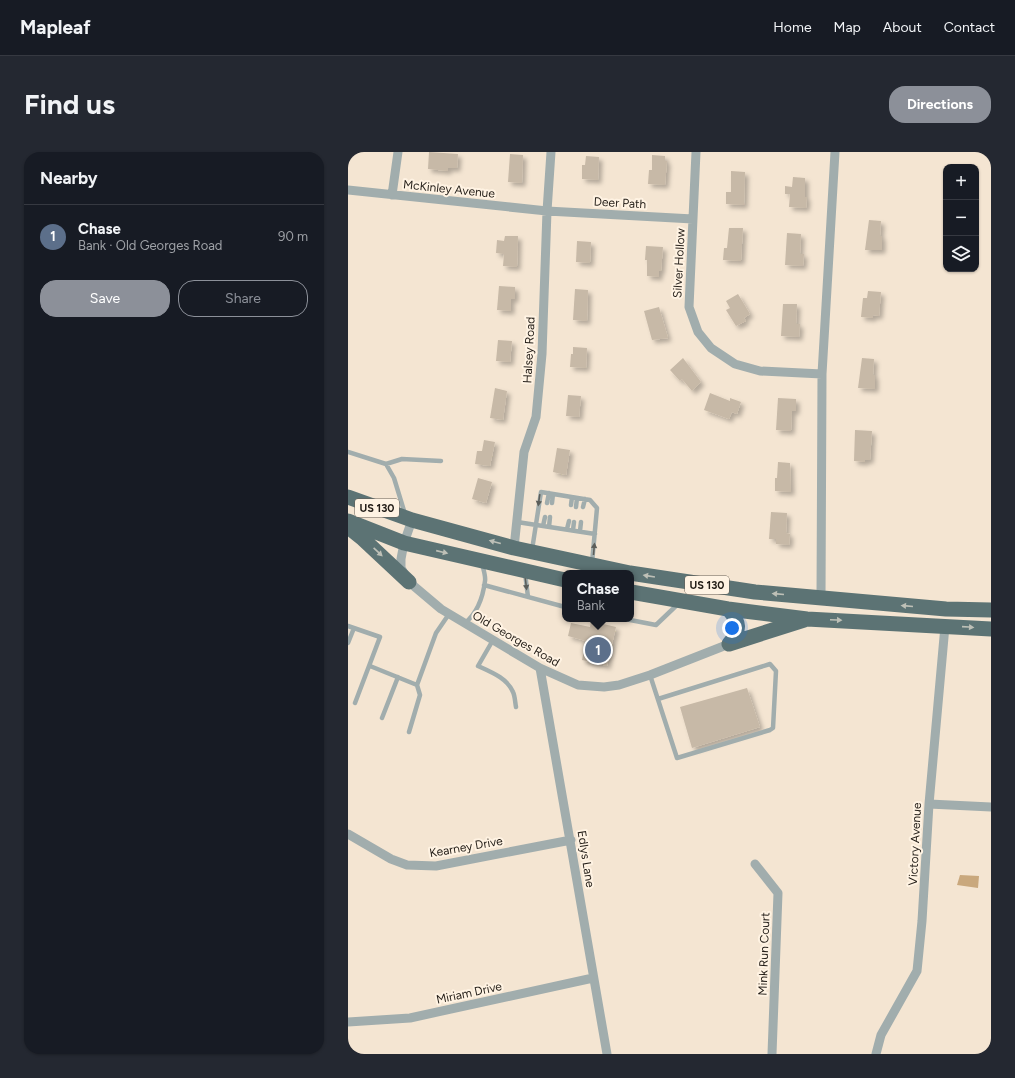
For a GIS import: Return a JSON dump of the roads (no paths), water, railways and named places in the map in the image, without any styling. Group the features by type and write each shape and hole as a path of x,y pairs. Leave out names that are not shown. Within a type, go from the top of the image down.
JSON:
{"highway":[{"name":"US 130","path":"348,497 409,519 514,548 616,570"},
{"name":"US 130","path":"348,521 404,543 562,579"},
{"path":"348,527 409,582"},
{"name":"US 130","path":"634,574 755,592 946,610 991,610"},
{"name":"US 130","path":"634,593 728,609 807,619 991,629"},
{"path":"728,609 735,617 738,625 736,635 729,644"},
{"path":"945,626 946,610"},
{"path":"729,644 807,619"}],"street":[{"path":"392,195 398,152"},
{"name":"Halsey Road","path":"514,548 524,452 536,417 542,354 547,211 551,152"},
{"name":"Silver Hollow","path":"696,152 689,307 698,332 711,348 734,364 760,371 822,374"},
{"path":"822,598 822,374 835,152"},
{"name":"McKinley Avenue","path":"348,190 547,211"},
{"name":"Deer Path","path":"547,211 693,219"},
{"name":"Old Georges Road","path":"409,519 401,564 409,582 440,609 540,668 578,685 604,687 619,684 650,675 729,644"},
{"name":"Victory Avenue","path":"876,1054 881,1035 917,971 922,921 929,804 945,626"},
{"name":"Edlys Lane","path":"540,668 607,1054"},
{"path":"929,804 991,807"},
{"name":"Kearney Drive","path":"348,834 390,859 407,865 436,866 571,840"},
{"name":"Mink Run Court","path":"755,864 778,893 772,1054"},
{"name":"Miriam Drive","path":"348,1022 410,1018 593,978"}],"lane":[{"path":"348,452 386,464 402,459 441,461"},
{"path":"386,464 394,478 409,519"},
{"path":"532,552 541,492 590,500 597,508 592,565"},
{"path":"549,503 551,494"},
{"path":"571,505 574,497"},
{"path":"574,497 576,507"},
{"path":"584,507 585,499"},
{"path":"546,526 548,517"},
{"path":"570,529 571,521"},
{"path":"517,522 595,534"},
{"path":"580,531 581,522"},
{"path":"465,623 473,616 480,602 485,580 482,561"},
{"path":"525,571 528,597"},
{"path":"484,585 562,606"},
{"path":"634,621 656,625 680,601"},
{"path":"409,732 420,695 417,685 436,633 449,614"},
{"path":"348,626 380,637 355,703"},
{"path":"348,643 354,628"},
{"path":"493,640 478,666 496,674 509,685 514,693 516,707"},
{"path":"650,675 677,758 773,728 776,671 770,664 658,699"},
{"path":"370,666 417,685"},
{"path":"382,718 398,677"}],"place":[{"name":"Chase","path":"598,650"}]}
